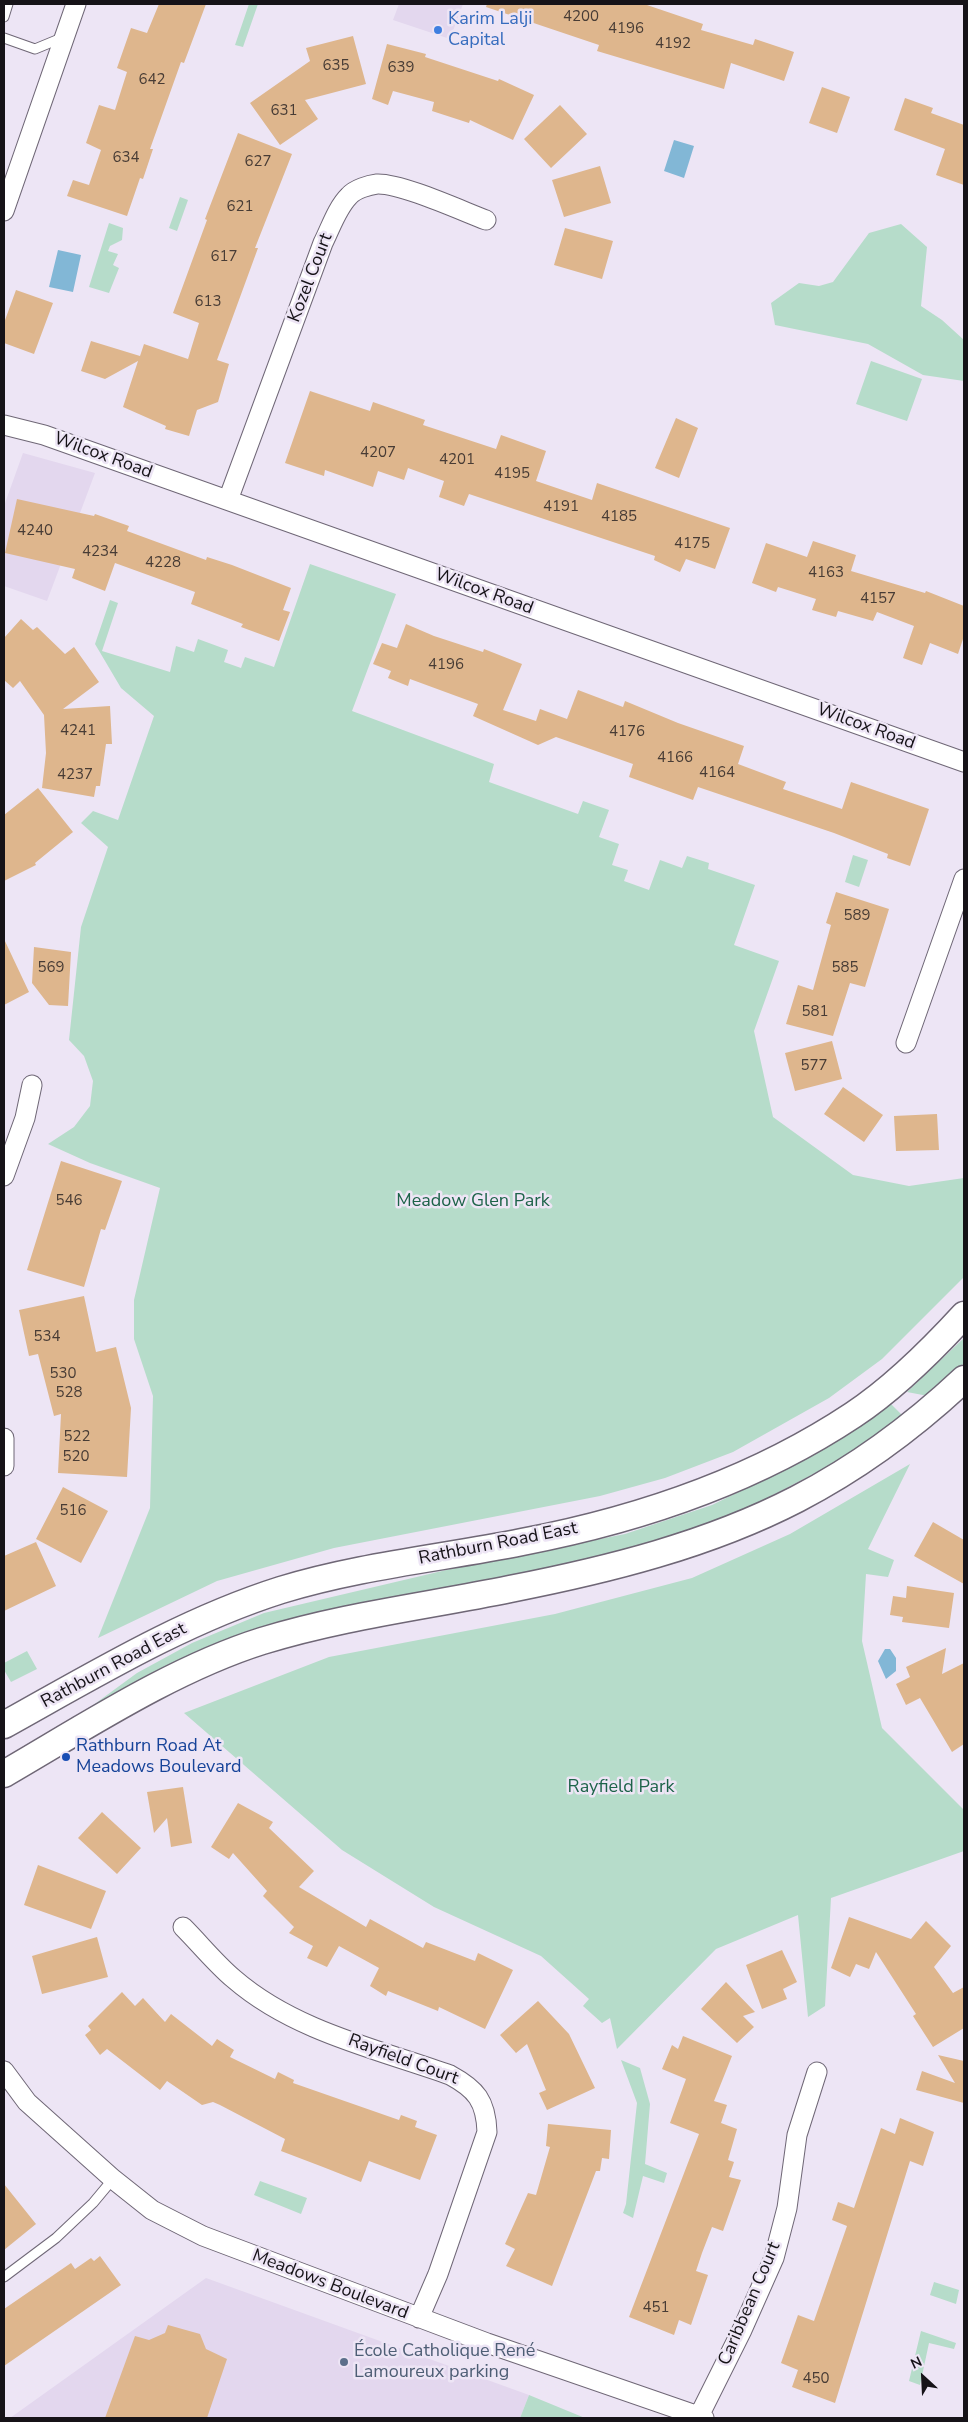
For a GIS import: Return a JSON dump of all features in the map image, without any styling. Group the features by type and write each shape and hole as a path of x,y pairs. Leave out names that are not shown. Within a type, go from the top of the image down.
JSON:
{"street":[{"path":"4,211 76,4"},
{"name":"Kozel Court","path":"228,500 323,243 337,214 350,195 377,184 396,187 486,220"},
{"name":"Wilcox Road","path":"4,425 44,435 964,762"},
{"path":"906,1043 964,879"},
{"path":"4,1176 25,1118 32,1086"},
{"name":"Rathburn Road East","path":"4,1725 161,1638 228,1609 284,1590 377,1568 524,1542 639,1513 718,1484 778,1457 856,1414 890,1387 964,1315"},
{"path":"4,1774 176,1676 261,1641 383,1611 508,1590 598,1570 736,1526 794,1500 825,1483 884,1444 938,1403 964,1379"},
{"path":"4,1438 6,1455 4,1466"},
{"name":"Rayfield Court","path":"183,1927 234,1980 282,2011 333,2035 450,2074 468,2084 483,2104 486,2114 487,2132 438,2274 419,2318"},
{"name":"Meadows Boulevard","path":"4,2071 27,2102 113,2179 152,2210 203,2236 419,2318 702,2417"},
{"name":"Caribbean Court","path":"702,2417 774,2258 787,2208 797,2135 817,2072"}],"lane":[{"path":"4,17 8,4"},
{"path":"4,38 35,49 64,37"},
{"path":"4,2277 56,2238 92,2203 113,2179"}],"shaded area":[{"name":"Karim Lalji Capital","path":"399,4 463,4 450,39 393,20"},
{"path":"23,453 95,473 47,601 4,586 4,506"},
{"path":"206,2278 529,2395 520,2418 10,2418"}],"green space":[{"path":"249,4 258,4 243,47 235,45"},
{"path":"180,197 188,200 177,231 169,228"},
{"path":"109,223 123,228 122,240 110,246 108,251 118,254 113,265 119,268 109,293 89,287"},
{"path":"901,224 927,247 921,306 942,320 964,340 964,381 923,375 868,344 775,325 771,303 799,283 819,286 833,282 869,233"},
{"path":"871,361 922,379 907,421 856,404"},
{"name":"Meadow Glen Park","path":"310,564 396,594 352,711 494,764 489,782 578,814 583,801 609,810 599,837 619,844 612,865 628,870 624,881 649,890 660,860 682,868 687,856 709,863 708,869 755,885 734,945 779,961 754,1031 773,1117 853,1175 909,1186 964,1178 964,1277 882,1359 829,1398 733,1452 665,1478 600,1496 334,1548 217,1581 98,1638 150,1508 153,1396 134,1339 134,1300 160,1188 90,1163 48,1144 74,1127 90,1106 93,1081 84,1056 69,1040 81,927 108,847 81,823 93,811 118,820 154,716 121,688 95,644 110,600 118,603 102,651 170,672 176,646 194,652 198,639 228,650 224,662 241,668 245,657 274,667"},
{"path":"853,855 868,860 859,887 845,882"},
{"path":"964,1338 964,1363 928,1396 907,1392"},
{"path":"889,1402 903,1416 844,1458 750,1507 716,1522 633,1549 307,1621 81,1714 137,1673 192,1643 264,1613 459,1567 625,1534 712,1505 814,1455"},
{"name":"Rayfield Park","path":"910,1464 868,1549 894,1560 888,1577 866,1574 862,1641 882,1728 964,1810 964,1851 831,1898 825,2006 808,2017 798,1915 716,1949 617,2049 610,2018 602,2023 583,2006 589,1999 541,1956 434,1907 342,1850 184,1713 329,1657 555,1614 692,1578 790,1534"},
{"path":"27,1651 37,1669 11,1682 4,1670 4,1663"},
{"path":"621,2060 640,2068 650,2104 645,2164 667,2173 664,2183 643,2176 633,2218 623,2213 626,2204 637,2103"},
{"path":"260,2181 307,2198 301,2214 254,2195"},
{"path":"934,2282 959,2290 956,2304 930,2295"},
{"path":"921,2331 956,2343 954,2349 929,2343 920,2385 909,2381"},
{"path":"529,2395 585,2418 520,2418"}],"water":[{"path":"674,140 694,146 684,178 664,171"},
{"path":"58,250 81,255 73,292 49,287"},
{"path":"885,1649 890,1649 896,1658 896,1671 886,1679 878,1661"}],"building":[{"path":"159,4 206,4 184,63 181,62 150,149 153,149 143,179 140,178 127,216 67,196 73,180 89,185 101,150 86,143 99,105 115,110 127,72 117,68 131,28 147,33"},
{"path":"487,4 644,4 703,24 701,30 753,45 755,39 794,52 784,81 731,63 724,89 597,51 599,45 486,7"},
{"path":"353,36 366,84 305,100 318,119 280,145 250,103 310,61 306,48"},
{"path":"387,44 426,54 425,57 498,81 499,79 534,95 513,140 470,120 469,123 432,111 434,102 393,91 388,105 372,99"},
{"path":"822,87 850,97 837,133 809,123"},
{"path":"905,98 933,108 931,113 964,125 964,185 936,175 945,149 894,130"},
{"path":"560,105 587,134 551,168 524,139"},
{"path":"238,133 292,154 255,248 258,248 217,360 229,364 218,402 197,410 189,436 165,429 166,426 123,407 138,361 105,379 81,371 91,341 140,356 144,344 188,359 199,323 173,313 207,220 205,219"},
{"path":"600,166 611,203 564,217 552,180"},
{"path":"565,228 613,241 602,279 554,265"},
{"path":"16,290 53,303 34,354 4,343 4,323"},
{"path":"310,391 370,411 373,402 425,420 423,425 496,449 501,435 546,451 536,481 592,500 597,483 730,528 715,569 686,559 680,572 654,560 655,556 469,494 464,506 439,497 444,481 408,468 404,480 378,471 373,487 325,470 324,476 285,463"},
{"path":"676,418 698,428 679,478 655,468"},
{"path":"17,499 94,516 95,514 129,526 127,531 206,560 207,557 232,565 291,588 283,610 290,612 279,641 241,627 243,624 191,604 195,592 115,563 105,591 72,578 75,569 5,553"},
{"path":"813,541 856,555 851,571 925,593 926,591 964,606 964,636 958,654 930,643 922,665 903,658 914,626 877,612 873,621 838,611 836,617 812,610 816,599 778,587 776,592 752,583 766,543 807,557"},
{"path":"21,619 33,630 37,627 65,654 74,647 99,682 63,709 110,706 112,744 106,744 100,786 96,786 94,797 42,788 46,753 44,715 20,681 13,688 4,680 4,638"},
{"path":"406,624 434,636 483,652 484,649 522,664 503,710 536,721 540,709 567,719 578,690 623,707 625,701 678,723 744,746 738,764 786,782 783,789 842,809 851,782 929,809 910,866 887,858 888,854 834,833 698,787 693,800 629,777 633,764 556,737 538,745 473,716 478,704 410,679 408,686 388,678 391,671 373,664 382,643 397,648"},
{"path":"38,788 73,832 35,863 36,865 4,881 4,815"},
{"path":"836,892 889,909 865,987 850,983 833,1036 786,1024 798,985 813,990 831,925 826,923"},
{"path":"4,939 29,992 4,1005"},
{"path":"34,947 71,952 68,1006 49,1005 32,983"},
{"path":"832,1041 842,1079 795,1091 785,1053"},
{"path":"843,1087 883,1115 864,1142 824,1114"},
{"path":"937,1114 939,1150 896,1151 894,1116"},
{"path":"61,1161 122,1181 105,1230 101,1229 84,1287 27,1270"},
{"path":"84,1296 96,1352 116,1347 131,1408 127,1477 58,1473 61,1414 54,1416 38,1354 29,1356 19,1310"},
{"path":"63,1487 108,1511 81,1563 36,1539"},
{"path":"933,1522 964,1540 964,1584 914,1556"},
{"path":"36,1542 56,1586 4,1611 4,1556"},
{"path":"907,1586 954,1593 949,1628 902,1622 903,1617 890,1615 893,1596 906,1598"},
{"path":"946,1648 942,1674 964,1663 964,1744 952,1752 920,1698 906,1705 896,1684 910,1677 906,1667"},
{"path":"183,1787 192,1843 171,1847 167,1818 154,1833 147,1792"},
{"path":"238,1803 273,1822 269,1828 314,1871 299,1887 366,1927 370,1919 423,1948 426,1942 475,1961 478,1953 513,1970 485,2029 439,2007 438,2011 388,1991 386,1996 370,1986 379,1968 339,1946 327,1967 307,1958 313,1946 289,1933 294,1927 263,1896 267,1891 233,1853 229,1859 211,1847"},
{"path":"102,1812 141,1848 117,1874 78,1838"},
{"path":"38,1865 106,1891 91,1929 24,1905"},
{"path":"849,1917 911,1939 926,1921 951,1946 934,1967 953,1993 964,1987 964,2028 933,2047 913,2016 916,2014 876,1952 869,1969 856,1964 850,1977 831,1968"},
{"path":"97,1937 108,1977 42,1994 32,1956"},
{"path":"782,1950 797,1982 783,1989 787,1999 762,2009 746,1965"},
{"path":"726,1982 755,2012 743,2016 754,2027 737,2043 701,2009"},
{"path":"122,1992 135,2006 143,1998 165,2022 171,2014 212,2046 217,2039 234,2050 230,2057 275,2079 278,2072 294,2080 293,2083 399,2120 401,2115 417,2121 415,2127 437,2135 420,2180 369,2161 361,2182 281,2151 285,2139 213,2102 202,2105 167,2081 160,2090 107,2049 100,2055 85,2035 91,2030 88,2026"},
{"path":"538,2001 569,2034 595,2088 547,2110 539,2093 546,2090 527,2044 516,2053 500,2035"},
{"path":"683,2036 732,2056 714,2101 727,2105 721,2123 737,2129 728,2160 734,2162 729,2177 741,2180 723,2231 712,2227 702,2253 696,2271 708,2275 691,2325 679,2320 674,2335 629,2317 699,2134 670,2123 686,2079 662,2069 672,2045 678,2049"},
{"path":"938,2055 964,2061 964,2103 916,2090 922,2071 955,2083"},
{"path":"900,2118 934,2132 923,2166 910,2161 835,2403 792,2387 798,2370 781,2363 798,2315 814,2321 847,2226 832,2220 838,2202 854,2208 881,2128 895,2134"},
{"path":"548,2124 611,2130 609,2159 602,2158 600,2171 596,2171 552,2286 506,2266 515,2249 505,2244 528,2193 536,2195 550,2147 546,2146"},
{"path":"4,2184 36,2224 4,2250"},
{"path":"100,2256 121,2285 4,2366 4,2309 71,2263 75,2269 91,2258 94,2261"},
{"path":"168,2325 200,2334 206,2349 227,2359 207,2418 105,2418 135,2336 149,2340 165,2333"}],"place":[{"name":"Karim Lalji Capital","path":"438,30"},
{"name":"Rathburn Road At Meadows Boulevard","path":"66,1757"},
{"name":"École Catholique René Lamoureux parking","path":"344,2362"}]}
